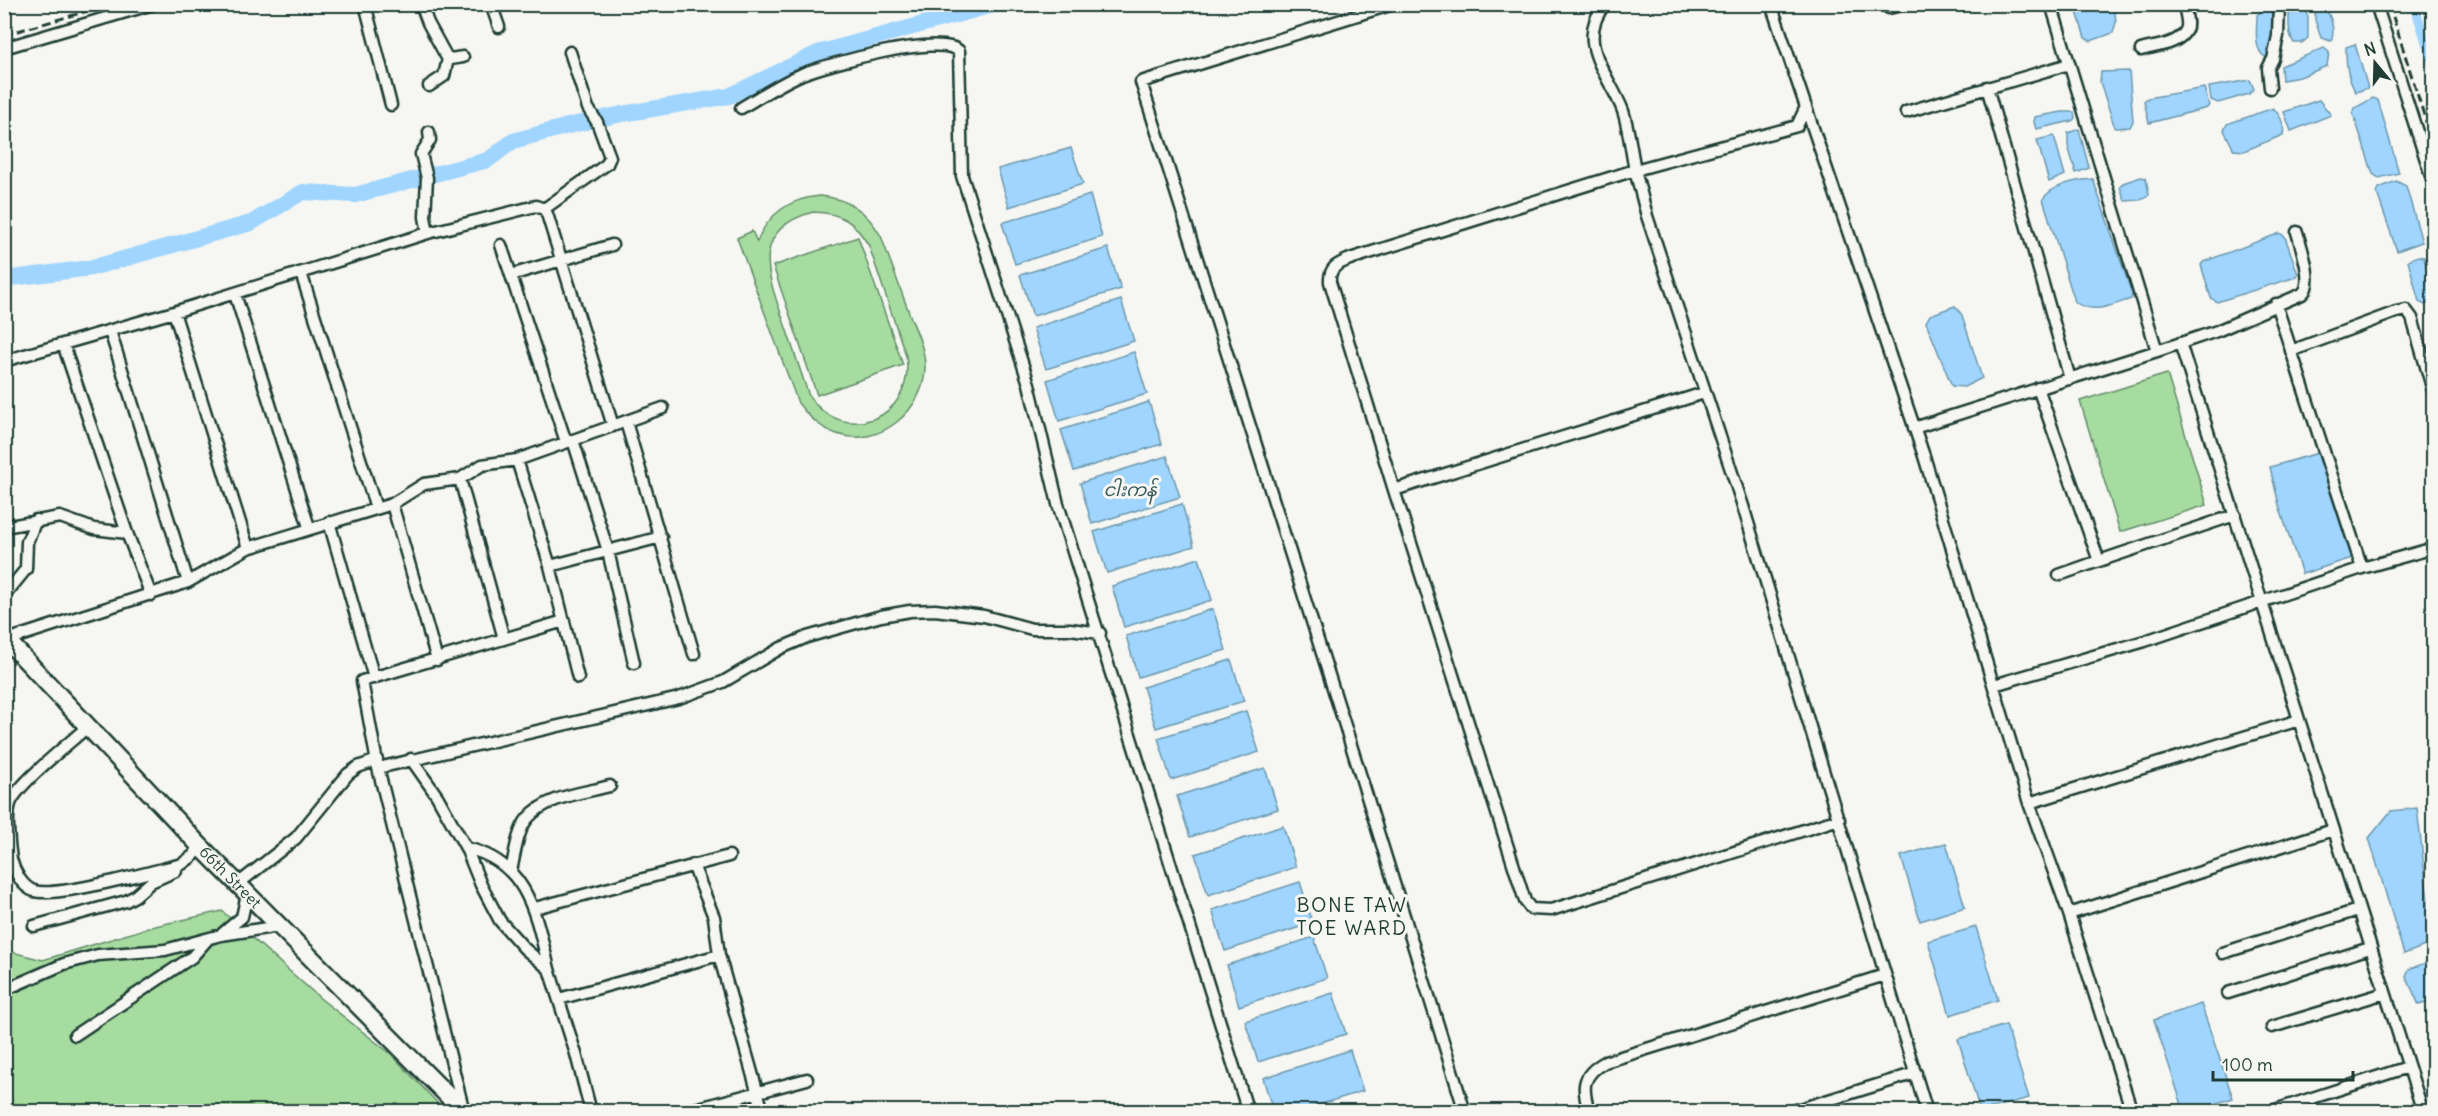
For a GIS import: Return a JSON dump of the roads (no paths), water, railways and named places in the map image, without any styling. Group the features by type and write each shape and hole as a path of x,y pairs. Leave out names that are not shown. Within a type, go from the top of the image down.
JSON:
{"street":[{"path":"4,48 118,9 153,4"},
{"path":"364,4 391,105"},
{"path":"421,4 428,24 448,58 444,76 429,86"},
{"path":"491,4 499,27"},
{"path":"1393,4 1141,82 1347,732 1464,1112"},
{"path":"1605,4 1595,18 1592,42 1623,112 1647,216 1742,503 1927,1112"},
{"path":"1771,4 1914,428 2029,803 2069,914 2132,1112"},
{"path":"1883,4 1889,8 1904,4"},
{"path":"2051,4 2157,351"},
{"path":"2141,50 2173,41 2182,36 2188,24 2185,10 2192,4"},
{"path":"2270,88 2268,68 2273,59 2278,36 2278,4"},
{"path":"2376,4 2433,185"},
{"path":"741,108 788,80 834,63 878,52 928,46 950,46 959,51 962,176 1029,384 1058,504 1248,1112"},
{"path":"4,361 235,294 428,233 530,207 544,209 604,165 610,158 570,52"},
{"path":"448,58 463,57"},
{"path":"1906,112 2069,64"},
{"path":"1987,87 2070,379"},
{"path":"1806,107 1797,126 1635,170 1350,259 1334,267 1330,274 1330,282 1525,902 1531,909 1551,910 1839,819"},
{"path":"428,233 425,217 427,178 422,151 430,140 429,132"},
{"path":"544,209 613,426"},
{"path":"1914,428 2217,331 2302,294 2309,283 2297,232"},
{"path":"501,245 608,551 634,663"},
{"path":"511,275 612,245"},
{"path":"300,273 376,508"},
{"path":"235,294 309,527"},
{"path":"2276,304 2362,568"},
{"path":"2291,351 2406,310 2412,318 2433,394"},
{"path":"174,312 248,548"},
{"path":"110,331 188,582"},
{"path":"2180,343 2423,1112"},
{"path":"63,344 127,533 151,595"},
{"path":"2038,388 2099,561"},
{"path":"1394,490 1704,393"},
{"path":"6,642 188,582 248,548 309,527 392,504 424,484 460,479 482,465 517,460 663,408"},
{"path":"626,422 694,654"},
{"path":"517,460 550,566 578,678"},
{"path":"460,479 504,639"},
{"path":"392,504 437,660"},
{"path":"2059,575 2235,515"},
{"path":"4,527 36,520 60,518 94,529 127,533"},
{"path":"4,596 26,569 27,542 36,520"},
{"path":"329,522 374,678"},
{"path":"550,566 661,537"},
{"path":"1994,685 2145,641 2362,568 2433,548"},
{"path":"221,935 242,917 243,889 296,838 348,774 358,767 411,759 679,698 723,682 781,648 807,637 881,616 935,610 984,616 1032,628 1100,633"},
{"path":"464,1112 377,764 362,681 564,621"},
{"name":"66th Street","path":"6,642 200,846 464,1112"},
{"path":"2029,803 2299,720"},
{"path":"87,727 26,784 10,805 11,858 21,880 28,888 36,892 58,892 182,864 194,855 200,846"},
{"path":"411,759 437,796 466,848 481,885 500,921 525,949 549,969"},
{"path":"511,871 518,839 527,819 546,803 610,786"},
{"path":"2069,914 2333,830"},
{"path":"466,848 483,852 511,871 535,908 549,969 576,1054 591,1112"},
{"path":"535,908 729,856"},
{"path":"34,926 126,901 140,893 151,882 176,871 182,867 182,864"},
{"path":"693,865 714,917 718,956 763,1112"},
{"path":"2223,953 2358,910"},
{"path":"4,990 64,964 98,955 165,950 221,935 280,926"},
{"path":"75,1035 192,957 207,939"},
{"path":"2228,993 2370,948"},
{"path":"559,999 718,956"},
{"path":"1589,1112 1584,1092 1587,1077 1593,1068 1605,1062 1886,975"},
{"path":"2272,1027 2385,993"},
{"path":"2269,1112 2409,1066"},
{"path":"1790,1112 1916,1073"},
{"path":"684,1112 807,1079"}],"water":[{"path":"2075,5 2114,5 2116,22 2113,33 2091,41 2085,38"},
{"path":"2290,5 2300,5 2308,16 2308,38 2302,43 2294,43 2290,34"},
{"path":"2315,5 2324,5 2332,22 2331,41 2321,38 2315,20"},
{"path":"2262,10 2271,10 2274,27 2271,56 2265,57 2259,49 2256,38 2257,15"},
{"path":"2355,44 2368,88 2356,92 2349,76 2346,53 2346,47"},
{"path":"2324,48 2329,52 2327,66 2300,77 2282,80 2281,66"},
{"path":"2129,71 2133,121 2130,127 2115,128 2100,82 2101,72"},
{"path":"2250,80 2254,89 2249,94 2218,103 2211,100 2209,87"},
{"path":"2204,88 2209,105 2207,108 2149,123 2144,101 2148,98"},
{"path":"2373,98 2378,100 2399,173 2379,178 2373,174 2353,113 2355,108"},
{"path":"2319,100 2331,115 2291,131 2284,112"},
{"path":"2273,108 2281,120 2283,135 2244,151 2234,150 2224,130 2227,124"},
{"path":"2074,112 2075,118 2072,121 2036,129 2035,117"},
{"path":"2079,129 2089,168 2076,173 2068,146 2068,133"},
{"path":"2054,136 2065,175 2049,182 2037,140"},
{"path":"1071,148 1083,184 1009,207 998,169"},
{"path":"2141,177 2146,178 2149,195 2139,200 2125,201 2120,187 2123,183"},
{"path":"2093,179 2132,294 2131,299 2110,306 2089,308 2075,302 2043,199 2058,187"},
{"path":"2396,181 2406,186 2422,242 2397,251 2377,193 2379,188"},
{"path":"1090,195 1102,237 1015,264 1002,223"},
{"path":"2280,233 2285,237 2298,274 2296,277 2217,302 2211,298 2201,265 2203,262"},
{"path":"1108,248 1121,289 1033,316 1020,275"},
{"path":"2418,256 2424,257 2433,301 2425,305 2419,302 2408,260"},
{"path":"1121,300 1134,341 1046,369 1033,328"},
{"path":"1955,306 1962,315 1982,378 1964,387 1952,386 1926,322 1930,315"},
{"path":"1134,352 1147,394 1059,421 1047,380"},
{"name":"ငါးကန်","path":"1149,402 1162,444 1074,471 1061,430"},
{"path":"2318,453 2352,558 2302,574 2280,509 2270,467"},
{"name":"ငါးကန်","path":"1167,456 1180,497 1092,524 1080,483"},
{"name":"ငါးကန်","path":"1182,504 1194,546 1107,573 1094,532"},
{"path":"1199,558 1212,600 1124,627 1112,586"},
{"path":"1213,609 1226,650 1138,677 1126,636"},
{"path":"1231,660 1244,701 1156,728 1143,687"},
{"path":"1246,711 1259,752 1171,780 1158,738"},
{"path":"1265,768 1278,809 1190,837 1177,796"},
{"path":"2417,808 2433,943 2404,954 2369,838 2391,811"},
{"path":"1283,826 1296,867 1208,895 1195,854"},
{"path":"1946,843 1965,907 1920,921 1901,856"},
{"path":"1300,882 1313,923 1225,951 1212,910"},
{"path":"1976,927 1998,1000 1950,1015 1928,941"},
{"path":"1314,937 1327,978 1239,1006 1227,965"},
{"path":"2433,960 2433,1001 2419,1005 2406,976 2409,969"},
{"path":"1333,993 1346,1034 1258,1062 1245,1021"},
{"path":"2201,1004 2233,1098 2192,1111 2184,1111 2154,1020"},
{"path":"2006,1025 2029,1098 1980,1111 1958,1039"},
{"path":"1350,1050 1363,1091 1299,1111 1273,1111 1263,1078"}],"waterway":[{"path":"4,279 91,268 251,223 303,192 355,195 488,160 513,141 572,125 729,96 818,53 996,4"},
{"path":"2414,4 2434,68"}],"railway":[{"path":"4,35 112,4"},
{"path":"2389,4 2434,147"}],"district":[{"name":"BONE TAW TOE WARD","path":"1352,916"}]}
